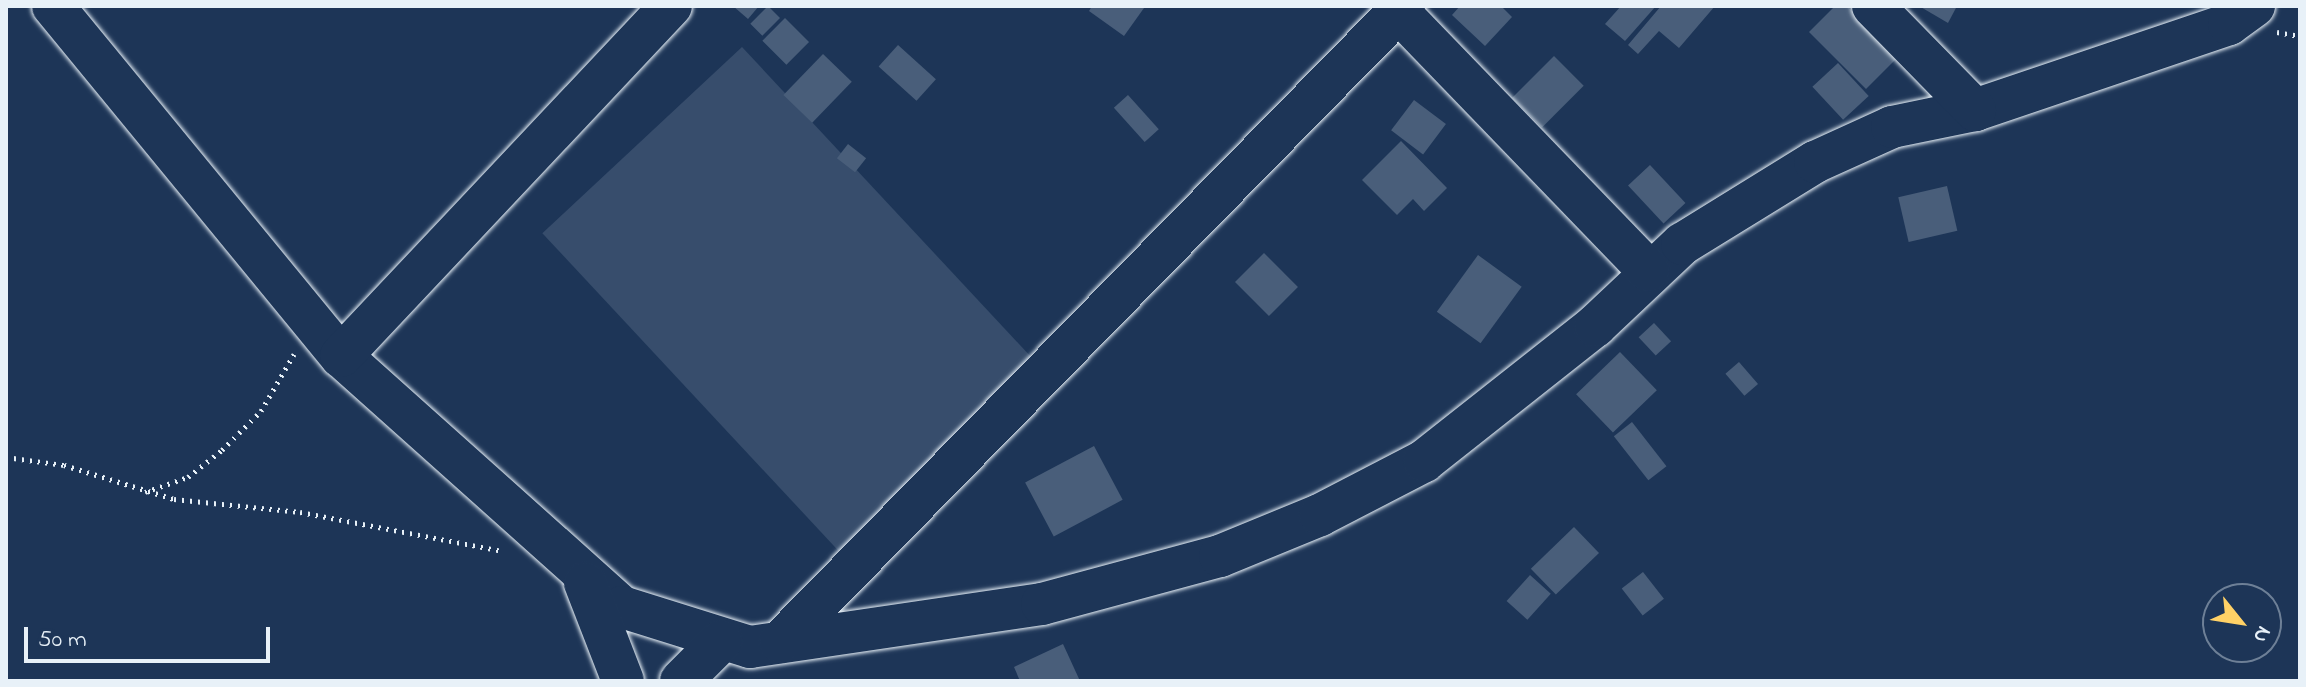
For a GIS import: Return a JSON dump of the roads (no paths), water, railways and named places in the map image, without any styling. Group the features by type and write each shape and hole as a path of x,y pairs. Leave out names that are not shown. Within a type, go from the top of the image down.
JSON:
{"street":[{"path":"53,6 300,310 341,356 622,607 721,641 750,647 1042,604 1220,556 1320,515 1424,461 1511,396 1649,271 1815,162 1892,127 1975,110 2229,24 2254,6"},
{"path":"341,356 671,6"},
{"path":"1873,6 1975,110"},
{"path":"780,642 1399,8 1649,271"},
{"path":"578,567 623,681"},
{"path":"681,681 721,641"}]}
